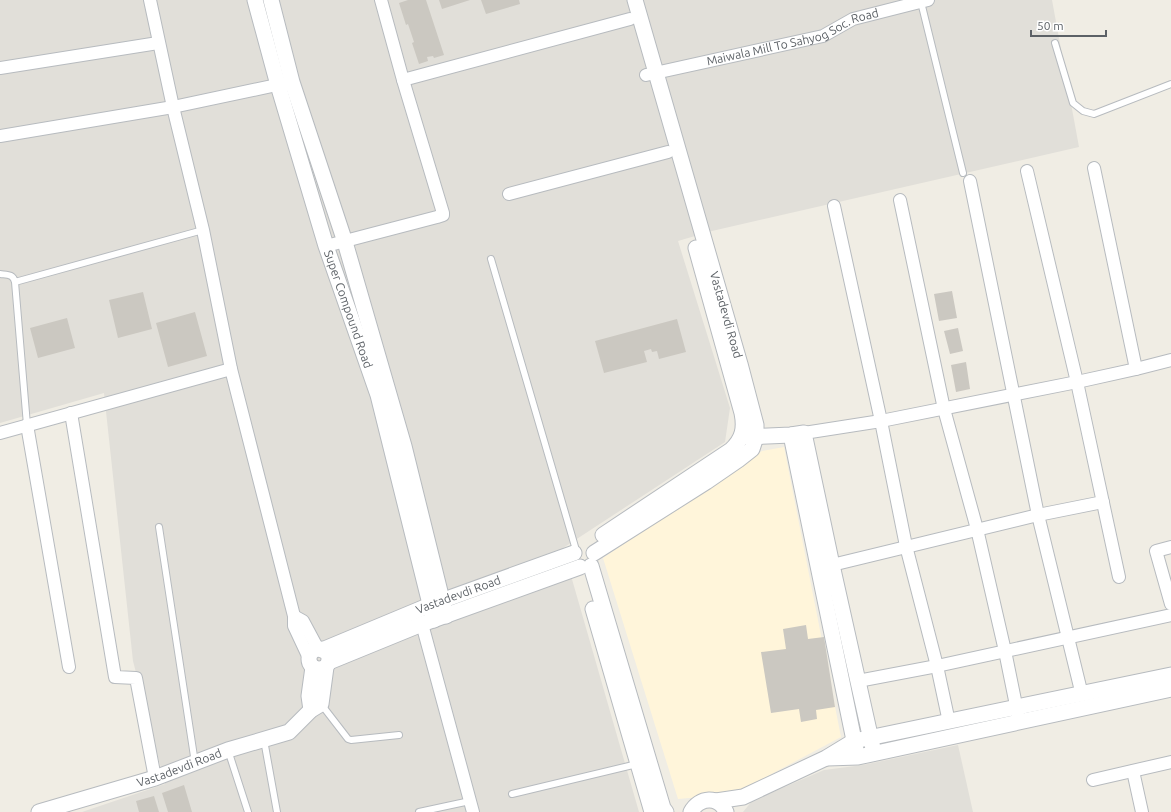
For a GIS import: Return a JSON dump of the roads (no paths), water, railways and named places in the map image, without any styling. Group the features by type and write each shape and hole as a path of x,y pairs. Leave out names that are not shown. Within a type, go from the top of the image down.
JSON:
{"street":[{"path":"150,0 158,43 203,230 231,369 294,616 294,626 319,659 316,707"},
{"name":"Super Compound Road","path":"254,0 326,246 378,395 436,603"},
{"name":"Super Compound Road","path":"271,0 292,82 345,242 404,446 436,603 434,620"},
{"path":"326,246 441,216 443,213 381,0"},
{"name":"Vastadevdi Road","path":"625,0 630,19 651,74 740,364 756,425 749,437"},
{"name":"Vastadevdi Road","path":"319,659 434,620 583,558 706,482 738,460 752,448 668,152 635,0"},
{"name":"Maiwala Mill To Sahyog Soc. Road","path":"651,74 823,36 853,19 893,4 924,1"},
{"path":"404,80 630,19"},
{"path":"0,68 158,43"},
{"path":"0,136 173,107 292,82"},
{"path":"509,194 668,152"},
{"path":"1094,168 1136,369"},
{"path":"1027,171 1077,382 1119,577"},
{"path":"966,177 1038,515 1082,694"},
{"path":"900,200 944,409 977,529 1018,715"},
{"path":"834,206 881,421 906,546 937,666 949,722"},
{"path":"749,437 797,434 881,421 1077,382 1171,360"},
{"path":"0,433 231,369"},
{"path":"71,413 115,677 136,678 155,778"},
{"path":"27,425 69,667"},
{"path":"797,434 832,565 874,753"},
{"path":"797,434 858,757"},
{"path":"832,565 977,529 1103,502"},
{"path":"1171,547 1156,551 1171,604"},
{"path":"583,558 610,673 652,812"},
{"path":"583,558 663,808 666,812"},
{"name":"Vastadevdi Road","path":"319,659 436,603 583,558"},
{"path":"858,681 937,666 1171,615"},
{"path":"434,620 472,807"},
{"path":"826,758 858,757 1018,715 1082,694 1171,675"},
{"path":"691,812 694,806 704,800 721,807 826,758 854,741 949,722 1018,715 1171,689"},
{"name":"Vastadevdi Road","path":"39,812 155,778 228,750 289,732 316,707"},
{"path":"1093,780 1171,762"},
{"path":"1134,771 1142,812"},
{"path":"730,812 743,797"}],"lane":[{"path":"924,1 966,177"},
{"path":"1055,43 1073,103 1082,110 1094,114 1171,84"},
{"path":"15,282 203,230"},
{"path":"491,259 583,558"},
{"path":"0,274 11,275 15,282 27,425"},
{"path":"159,527 196,763"},
{"path":"316,707 350,740 399,735"},
{"path":"264,740 278,812"},
{"path":"228,750 248,812"},
{"path":"512,794 637,764"},
{"path":"419,812 472,807"}]}
